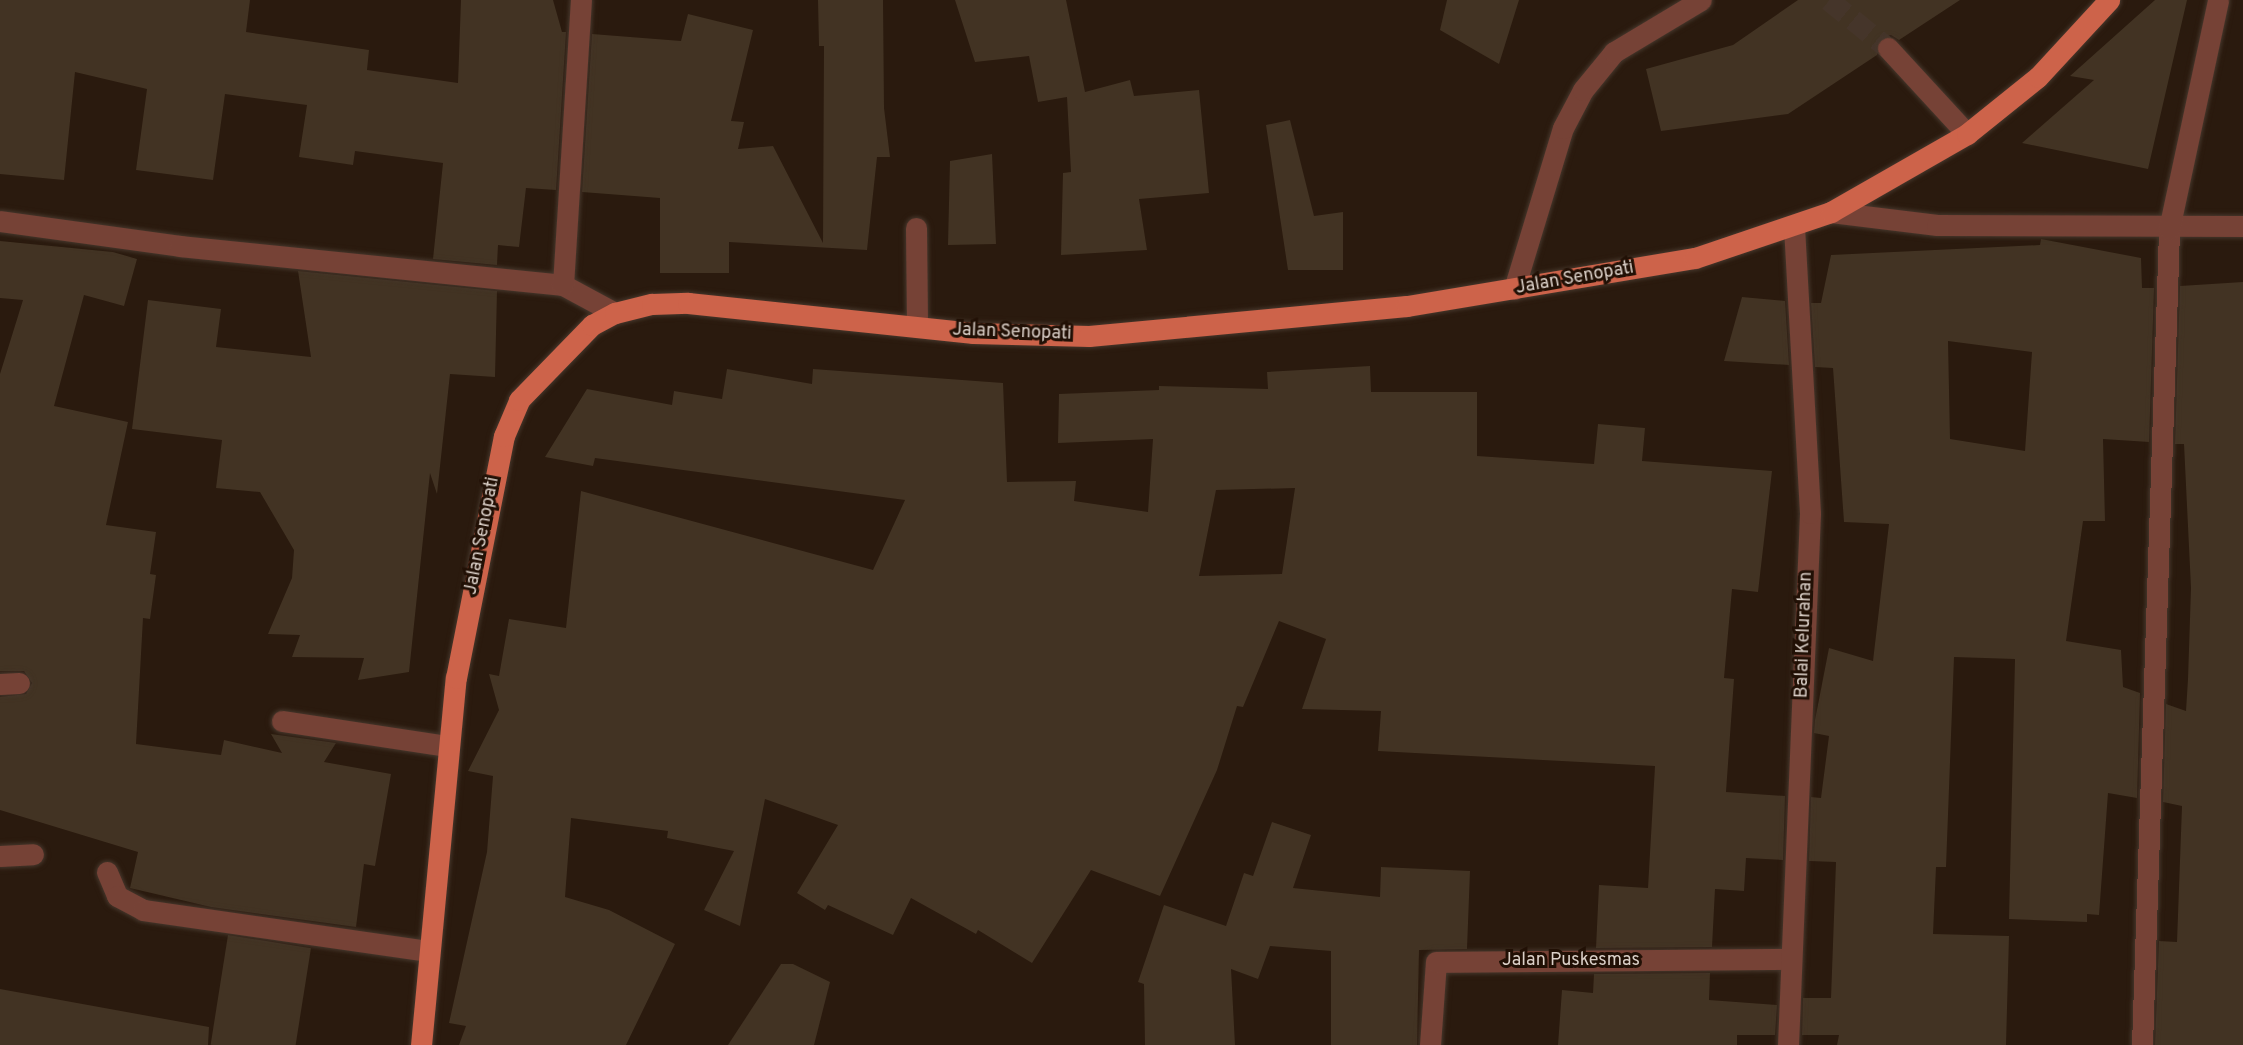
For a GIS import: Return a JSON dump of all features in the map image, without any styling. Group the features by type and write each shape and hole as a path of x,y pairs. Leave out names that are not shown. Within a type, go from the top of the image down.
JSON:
{"main road":[{"name":"Jalan Senopati","path":"421,1045 427,951 447,746 492,486 509,421 519,400 540,374 592,325 615,313 652,304 688,303 917,327 1089,335 1407,306 1695,258 1831,212 1967,134 2038,77 2109,0"}],"street":[{"path":"563,285 581,0"},
{"path":"1514,289 1563,128 1583,90 1614,52 1701,0"},
{"path":"2142,1045 2169,229 2218,0"},
{"path":"1888,48 1967,134"},
{"path":"1831,212 1937,225 2169,229 2243,226"},
{"path":"0,221 180,246 563,285 615,313"},
{"name":"Balai Kelurahan","path":"1788,1045 1810,513 1794,225"},
{"path":"916,228 917,327"},
{"path":"282,721 447,746"},
{"path":"0,856 33,854"},
{"path":"107,872 117,896 143,910 427,951"},
{"name":"Jalan Puskesmas","path":"1430,1045 1436,962 1790,959"}],"building":[{"path":"0,0 250,0 246,32 369,50 367,70 458,83 461,0 553,0 562,32 566,32 556,190 526,188 519,247 498,245 497,265 433,259 443,163 355,151 353,165 299,157 307,105 225,94 213,180 136,170 147,89 75,72 64,180 0,174"},
{"path":"818,0 883,0 884,108 890,157 877,157 867,250 729,242 729,273 660,273 660,198 582,192 592,34 681,41 688,14 753,30 731,121 744,122 738,149 773,146 823,243 824,46 819,46"},
{"path":"955,0 1066,0 1085,92 1130,80 1134,96 1199,90 1209,193 1139,199 1147,250 1061,255 1063,173 1071,172 1067,97 1038,102 1029,56 975,62"},
{"path":"1447,0 1519,0 1499,64 1440,30"},
{"path":"1798,0 1960,0 1899,40 1891,35 1880,38 1877,55 1788,114 1661,131 1646,69 1733,45"},
{"path":"2155,0 2187,0 2148,169 2022,143 2094,80 2070,76"},
{"path":"1290,120 1314,216 1343,212 1343,270 1288,270 1266,125"},
{"path":"992,154 996,244 948,245 950,161"},
{"path":"2041,239 2141,258 2142,288 2154,288 2149,442 2103,439 2105,521 2083,521 2066,641 2121,650 2123,687 2140,693 2137,798 2108,793 2099,915 2087,914 2087,922 2009,919 2015,659 1954,657 1946,867 1936,867 1933,934 2009,936 2006,1045 1837,1045 1839,1035 1802,1035 1803,998 1831,998 1836,862 1809,861 1811,797 1821,798 1829,736 1814,733 1815,720 1829,648 1873,661 1889,524 1844,522 1833,368 1815,367 1811,303 1821,303 1831,255 2040,245","holes":["1948,341 2032,352 2025,451 1950,439"]},
{"path":"0,241 113,252 137,259 124,306 84,295 54,406 128,422 106,525 156,532 150,574 156,575 150,619 143,618 136,744 221,755 224,740 282,753 271,734 336,743 324,762 391,774 375,866 364,864 356,927 211,907 130,888 138,852 0,810 0,697 26,694 32,683 24,671 0,671 0,374 23,300 0,298"},
{"path":"298,271 497,291 495,377 450,374 437,494 430,473 409,672 358,680 364,658 292,657 300,635 268,634 292,578 294,550 260,492 216,488 222,440 132,429 148,300 221,309 216,347 311,357"},
{"path":"2243,282 2243,1045 2155,1045 2159,941 2177,942 2182,806 2163,802 2166,704 2186,711 2191,588 2184,444 2175,444 2180,286"},
{"path":"1742,297 1785,301 1789,365 1724,361"},
{"path":"1370,366 1371,392 1477,392 1477,456 1594,464 1598,424 1645,428 1642,461 1772,471 1758,592 1732,589 1724,678 1734,679 1726,792 1785,796 1783,860 1746,858 1744,891 1715,889 1712,947 1596,948 1599,885 1648,888 1655,766 1378,751 1381,711 1302,709 1326,639 1279,621 1243,707 1237,706 1217,770 1160,896 1091,870 1032,963 978,930 976,934 911,898 893,935 828,905 825,910 797,893 838,825 765,799 740,926 704,910 734,851 667,838 668,831 571,818 565,897 609,910 675,944 626,1045 459,1045 466,1026 449,1023 487,852 493,776 468,771 499,710 489,674 499,676 509,619 566,628 581,491 873,570 905,500 595,458 593,466 545,457 587,389 672,405 674,391 722,399 727,369 812,384 813,369 1003,383 1007,482 1076,481 1074,501 1148,512 1153,439 1058,443 1059,394 1159,390 1159,386 1268,389 1267,372","holes":["1295,488 1282,574 1199,576 1216,490"]},
{"path":"1272,822 1311,835 1293,888 1380,897 1381,867 1470,871 1467,949 1419,950 1417,1045 1331,1045 1331,951 1270,946 1258,979 1231,969 1235,1045 1145,1045 1144,984 1138,982 1164,905 1226,926 1244,873 1253,876"},
{"path":"228,935 311,948 296,1045 211,1045"},
{"path":"781,964 793,964 830,982 814,1045 728,1045"},
{"path":"1710,973 1709,1000 1777,1005 1775,1035 1737,1035 1737,1045 1558,1045 1562,990 1593,993 1594,974"},
{"path":"0,989 209,1027 208,1045 0,1045"}],"tunnel":[{"path":"1829,0 1888,48"}]}
